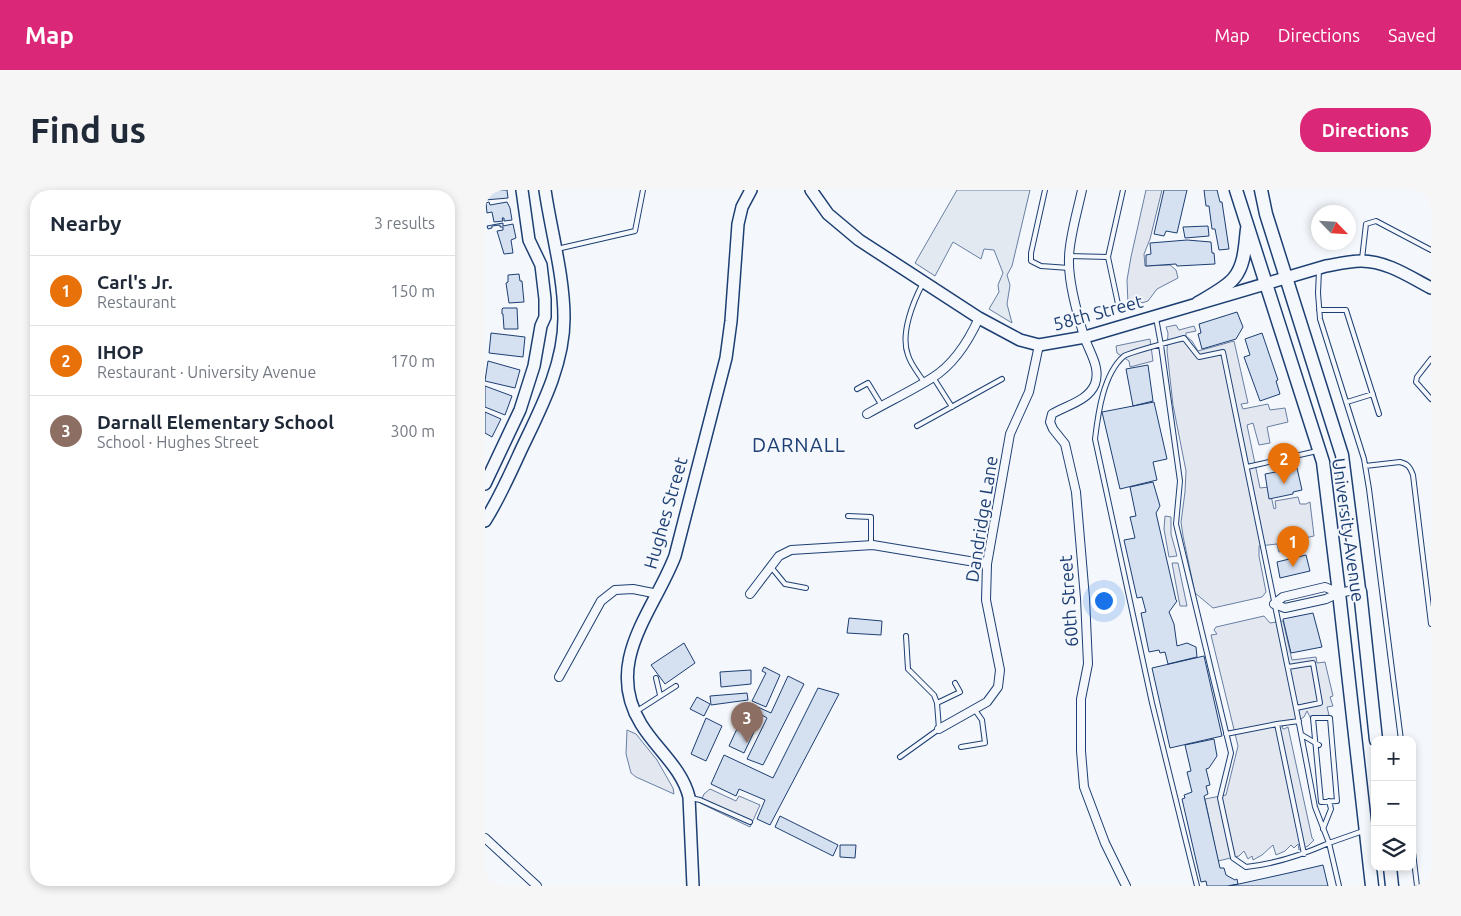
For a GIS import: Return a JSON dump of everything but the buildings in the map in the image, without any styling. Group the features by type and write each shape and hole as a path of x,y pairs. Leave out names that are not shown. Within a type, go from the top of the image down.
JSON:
{"main road":[{"name":"University Avenue","path":"1236,190 1323,462 1371,886"},
{"name":"University Avenue","path":"1261,190 1266,214 1342,455 1360,590 1376,736"},
{"path":"1197,303 1233,279 1244,254 1247,224"},
{"path":"1390,871 1392,886"}],"street":[{"path":"485,484 520,410 527,390 541,326 545,317 541,265 529,240 521,190"},
{"path":"485,521 514,464 555,374 564,320 562,286 545,190"},
{"name":"Hughes Street","path":"693,886 689,798 686,785 641,724 635,712 629,692 628,661 637,632 658,594 675,556 726,358 731,321 738,224 751,190"},
{"name":"58th Street","path":"811,190 828,214 849,233 979,318 1020,340 1039,345 1085,337 1319,268 1362,261 1396,269 1431,288"},
{"name":"60th Street","path":"1082,190 1069,256 1069,268 1085,337 1096,364 1097,375 1094,386 1084,398 1064,406 1052,414 1050,422 1053,430 1065,444 1076,492 1085,598 1088,664 1081,699 1081,751 1084,788 1105,843 1126,886"},
{"path":"867,414 933,377 955,357 974,330 979,318"},
{"name":"Dandridge Lane","path":"939,729 987,702 998,687 1000,670 986,600 987,564 1010,434 1029,392 1039,345"},
{"path":"527,390 546,396"},
{"path":"751,594 779,556 791,550 871,545 987,564"},
{"path":"1274,604 1283,597 1325,587 1339,592"},
{"path":"559,677 601,601 615,590 633,589 658,594"},
{"path":"1274,604 1285,608 1326,599 1339,592 1360,590"},
{"path":"485,838 537,886"}],"lane":[{"path":"555,250 635,231 643,190"},
{"path":"1045,190 1031,253 1031,261 1041,266 1069,268"},
{"path":"1119,304 1108,258 1123,190"},
{"path":"1362,261 1366,224 1376,221 1431,250"},
{"path":"1069,256 1108,258"},
{"path":"1319,268 1320,320 1347,402 1365,466 1400,736"},
{"path":"924,281 911,309 906,337 908,357 924,382"},
{"path":"1319,310 1347,310 1379,414"},
{"path":"1155,316 1161,345 1180,480 1176,524 1231,753 1221,798 1233,858 1246,867 1260,866 1304,854 1366,830"},
{"path":"1197,886 1152,703 1095,439 1099,408 1111,374 1125,356 1184,338 1199,357 1223,352 1299,720 1315,807 1329,843 1339,886"},
{"path":"1431,359 1417,377 1416,382 1431,399"},
{"path":"933,377 952,407"},
{"path":"917,426 1002,379"},
{"path":"857,389 868,383 882,406"},
{"path":"1347,402 1373,394"},
{"path":"1247,467 1319,450"},
{"path":"1365,466 1400,462 1410,468 1413,475 1431,624"},
{"path":"847,516 871,517 871,545"},
{"path":"771,567 785,584 806,588"},
{"path":"900,757 939,729 937,703 933,695 908,669 906,636"},
{"path":"1288,667 1313,663 1321,703 1296,708"},
{"path":"656,678 660,695"},
{"path":"937,703 960,692 955,683"},
{"path":"635,712 676,686"},
{"path":"961,747 985,744 982,720 975,710"},
{"path":"1313,718 1331,718 1329,728 1337,801 1321,802 1317,744 1313,718"},
{"path":"1226,734 1299,720"},
{"path":"1277,724 1304,854"},
{"path":"1301,735 1317,744"},
{"path":"689,798 700,800 750,822"},
{"path":"1323,829 1331,809 1329,802"},
{"path":"1415,871 1417,886"}],"shaded area":[{"path":"957,190 1030,190 1012,266 1007,275 1010,285 1007,304 1012,323 989,309 999,292 998,285 1003,273 994,250 984,249 981,259 953,242 935,276 915,263"},
{"path":"1146,190 1162,190 1150,239 1144,254 1145,266 1170,265 1176,270 1178,278 1157,289 1148,301 1142,303 1138,299 1135,306 1131,306 1128,304 1127,280"},
{"path":"1176,325 1179,330 1194,326 1196,331 1186,333 1186,336 1192,341 1198,351 1234,341 1248,403 1241,404 1243,409 1268,404 1270,410 1285,408 1288,422 1267,427 1270,443 1259,445 1253,423 1247,425 1260,488 1269,487 1274,509 1276,508 1275,501 1298,497 1300,504 1310,502 1314,536 1300,539 1301,547 1279,552 1277,544 1259,546 1259,556 1266,592 1262,597 1213,608 1195,593 1181,522 1186,471 1173,405 1166,327"},
{"path":"1150,339 1153,361 1130,367 1129,361 1117,353 1116,346"},
{"path":"1165,516 1171,517 1171,534 1177,556 1169,557 1164,529"},
{"path":"1172,563 1178,563 1187,606 1180,606"},
{"path":"1264,616 1270,623 1283,621 1292,660 1316,657 1317,663 1325,662 1333,696 1330,697 1333,706 1327,707 1329,715 1311,719 1307,711 1304,717 1294,723 1283,725 1282,728 1288,727 1312,838 1314,840 1308,846 1299,850 1298,844 1294,848 1291,845 1285,851 1276,855 1273,845 1253,860 1252,856 1248,859 1244,851 1239,856 1218,861 1205,799 1226,795 1238,746 1211,635 1217,634 1214,630 1216,627"},
{"path":"627,730 636,734 657,760 673,788 674,794 631,773 626,754"},
{"path":"710,789 736,801 739,796 760,805 750,827 700,803 704,794"}],"place":[{"name":"IHOP","path":"1284,484"},
{"name":"Carl's Jr.","path":"1293,567"},
{"name":"Darnall Elementary School","path":"747,743"}],"district":[{"name":"DARNALL","path":"799,445"}]}
